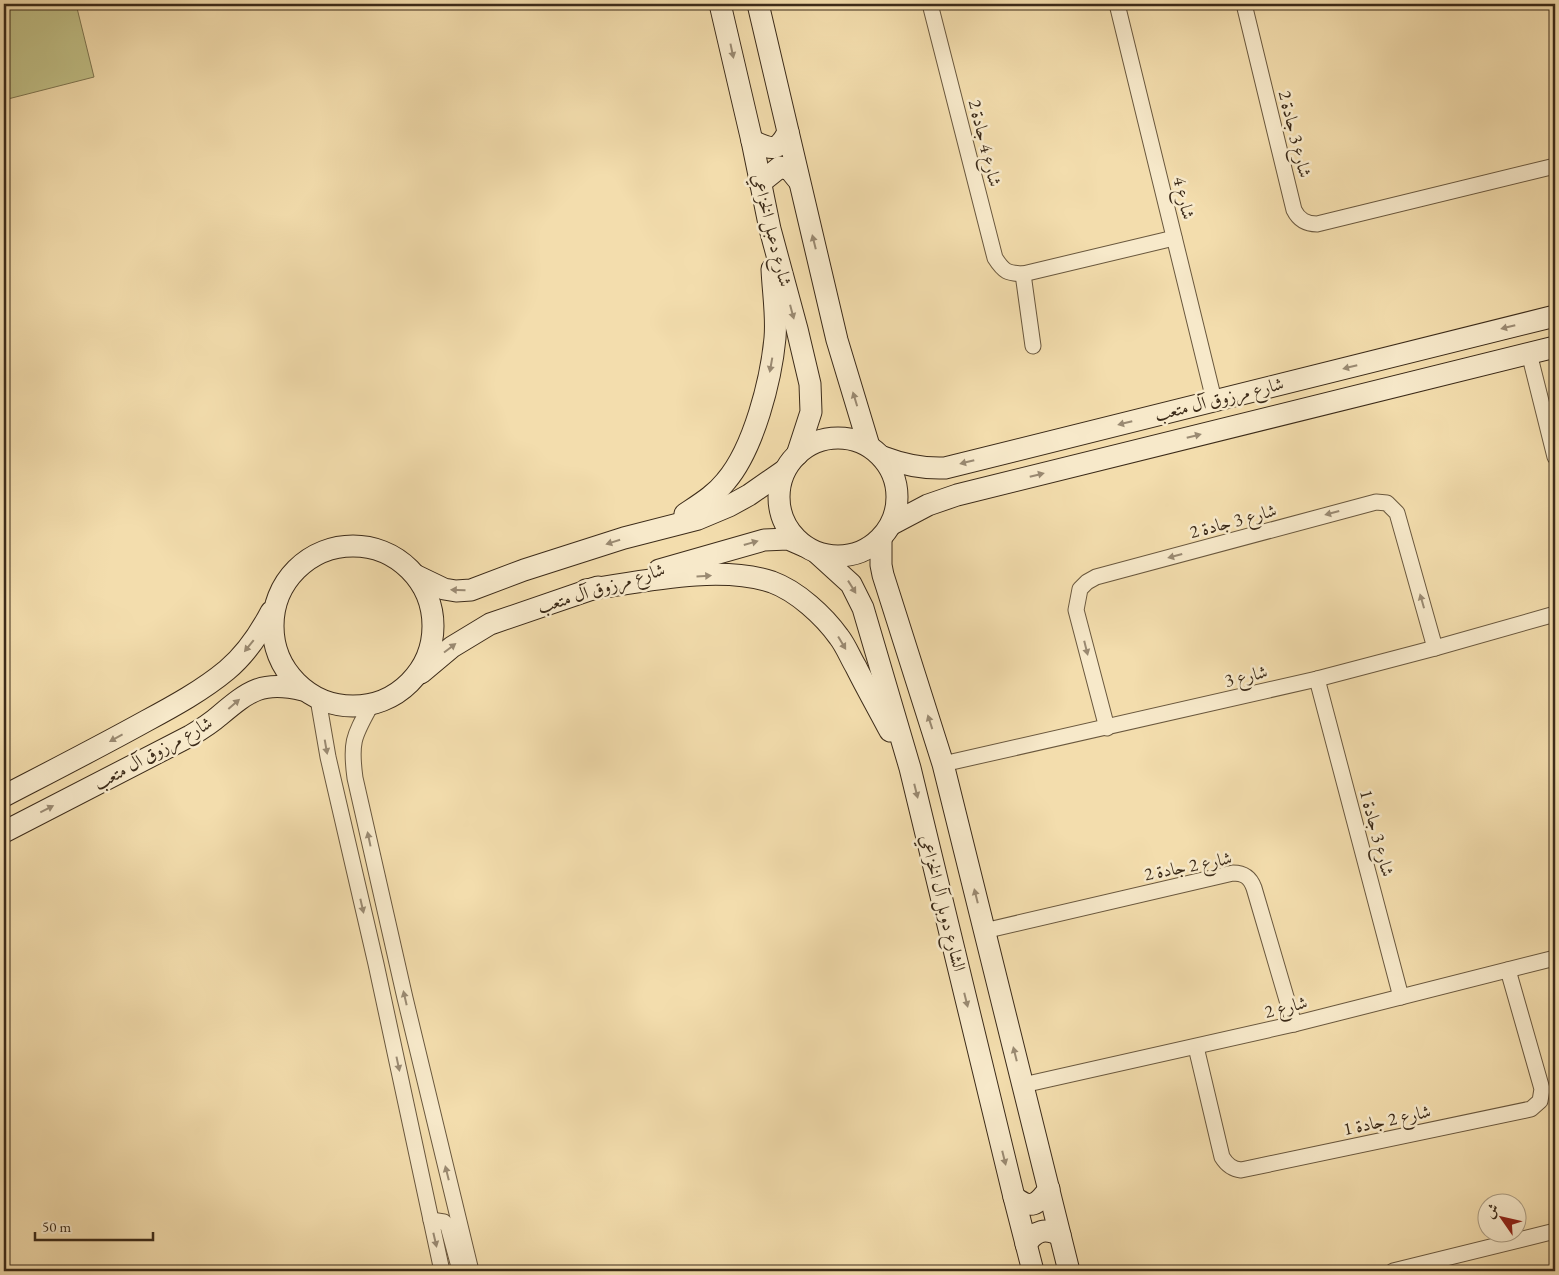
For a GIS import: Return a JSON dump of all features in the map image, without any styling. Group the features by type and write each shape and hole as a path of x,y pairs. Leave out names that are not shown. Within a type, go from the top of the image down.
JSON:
{"main road":[{"name":"شارع دعبل الخزاعي","path":"720,4 752,141 770,229 797,329 812,397 811,412 791,463"},
{"path":"758,4 838,340 876,451"},
{"path":"752,141 775,148 782,145 788,132"},
{"path":"760,183 780,167 790,170 799,180"},
{"path":"651,532 685,514 711,497 727,480 743,454 753,430 764,398 775,336 770,229"},
{"name":"شارع مرزوق آل متعب","path":"876,451 905,465 918,468 945,468 1555,316"},
{"path":"1477,335 1472,341 1470,348 1476,361 1483,364"},
{"path":"1430,346 1436,351 1440,364 1434,377"},
{"name":"شارع مرزوق آل متعب","path":"886,531 928,505 957,495 1555,347"},
{"path":"417,576 444,589 456,591 471,590 624,538 698,519 749,495 791,463 809,445 824,439 839,437 855,440 876,451 891,468 896,482 897,503 886,531 870,547 858,554 831,556 811,549 792,535 784,520 779,504 780,486 791,463"},
{"name":"الشارع دوبل آل الخزاعي","path":"886,531 881,565 883,575 942,764 1069,1271"},
{"name":"شارع مرزوق آل متعب","path":"413,680 452,647 490,624 586,590 764,540 788,539 811,549"},
{"path":"361,545 382,550 401,560 417,576 430,600 434,628 428,656 413,680 394,695 371,705 344,707 310,694 297,685 280,662 272,634 274,605 288,577 310,556 339,546 361,545"},
{"name":"الشارع دوبل آل الخزاعي","path":"811,549 851,584 863,608 910,768 1033,1271"},
{"path":"586,590 672,577 718,575 772,583 796,596 816,611 840,638 910,768"},
{"name":"شارع مرزوق آل متعب","path":"4,796 107,743 180,702 204,686 228,669 246,650 262,630 274,605"},
{"name":"شارع مرزوق آل متعب","path":"4,832 190,736 217,718 242,697 256,690 272,686 288,686 310,694"},
{"path":"1014,1197 1023,1204 1032,1205 1038,1202 1049,1189"},
{"path":"1026,1244 1031,1237 1044,1230 1060,1235"}],"street":[{"name":"شارع 4 جادة 2","path":"930,4 995,258 1002,269 1010,274 1023,274"},
{"name":"شارع 4","path":"1117,4 1214,400"},
{"name":"شارع 3 جادة 2","path":"1244,4 1294,210 1297,217 1309,224 1317,224 1555,166"},
{"path":"1033,346 1023,274 1174,238"},
{"path":"1528,353 1555,457"},
{"name":"شارع 3 جادة 2","path":"1106,728 1076,610 1080,589 1087,582 1096,577 1376,502 1387,503 1396,513 1436,648"},
{"name":"شارع 3","path":"942,764 1317,679 1555,614"},
{"name":"شارع 3 جادة 1","path":"1317,679 1401,997"},
{"path":"310,694 328,757 378,973 442,1271"},
{"path":"371,705 355,735 352,754 355,778 471,1271"},
{"name":"شارع 2 جادة 2","path":"984,931 1232,873 1241,873 1252,882 1294,1024"},
{"name":"شارع 2","path":"1023,1085 1294,1024 1555,958"},
{"name":"شارع 2 جادة 1","path":"1196,1047 1222,1157 1225,1162 1235,1169 1241,1170 1530,1108 1540,1101 1542,1089 1508,970"},
{"path":"431,1220 444,1222 448,1226 461,1271"},
{"path":"1401,1270 1555,1231"}],"shaded area":[{"path":"4,4 76,4 94,77 4,100"}]}
